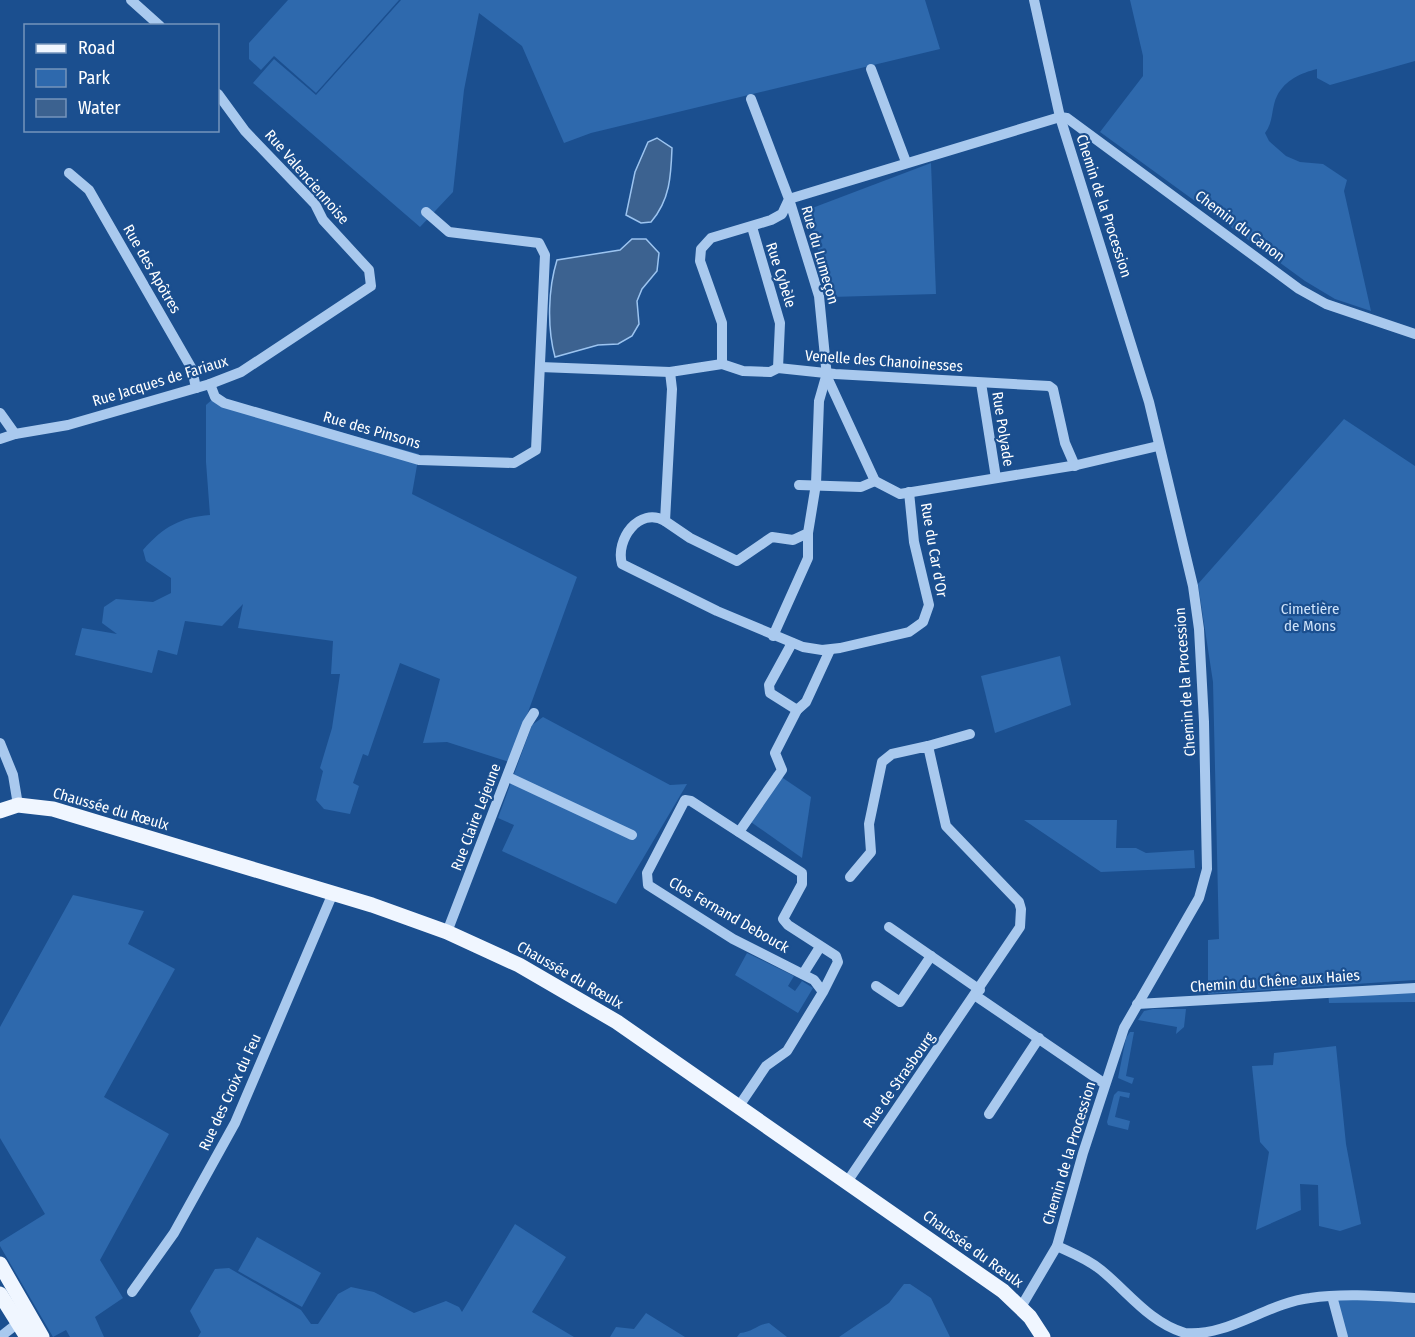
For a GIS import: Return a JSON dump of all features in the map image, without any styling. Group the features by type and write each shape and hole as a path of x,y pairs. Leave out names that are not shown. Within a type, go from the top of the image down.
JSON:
{"main road":[{"name":"Chaussée du Rœulx","path":"0,811 18,805 53,809 333,893 447,932 519,965 574,995 739,1106 1003,1291 1021,1307 1043,1337"},
{"path":"0,1264 42,1337"},
{"path":"0,1294 27,1337"}],"street":[{"path":"131,0 158,24"},
{"name":"Chemin de la Procession","path":"1021,1307 1057,1246 1120,1037 1199,898 1207,869 1206,756 1199,629 1193,586 1125,322 1060,117 1034,0"},
{"path":"871,69 906,162"},
{"name":"Rue Valenciennoise","path":"219,95 245,131 315,204 323,220 369,270 372,280"},
{"path":"722,364 722,323 700,261 701,249 711,238 782,214 789,199 751,99"},
{"name":"Rue du Lumeçon","path":"875,481 827,373 819,296 789,199 1060,117"},
{"name":"Chemin du Canon","path":"1060,117 1067,118 1088,131 1299,289 1326,304 1415,333"},
{"name":"Rue des Apôtres","path":"69,173 89,190 192,369 196,388"},
{"path":"426,212 449,232 539,243 546,255 540,367"},
{"name":"Rue Cybèle","path":"752,226 780,323 778,368"},
{"name":"Rue Jacques de Fariaux","path":"0,439 68,424 210,384 241,372 366,291 372,280"},
{"name":"Venelle des Chanoinesses","path":"540,367 670,372 722,364 743,371 770,372 778,368 981,383 1035,384 1053,388 1065,443 1075,466"},
{"name":"Rue des Pinsons","path":"210,384 215,397 224,403 419,460 514,463 536,450 540,367"},
{"path":"670,372 672,389 665,521 690,538 738,561 772,537 793,540 808,533"},
{"path":"773,636 808,558 808,533 816,484 819,401 827,373"},
{"name":"Rue Polyade","path":"981,383 996,478"},
{"path":"0,413 15,434"},
{"path":"799,485 861,487 875,481 900,494 1075,466 1158,446"},
{"name":"Rue du Car d'Or","path":"665,521 661,518 640,520 634,524 627,532 619,553 622,564 773,636 803,647 830,650 909,632 917,627 927,615 929,605 914,542 909,492"},
{"path":"792,643 769,685 770,693 797,710"},
{"path":"739,832 782,770 775,753 797,710 806,702 830,650"},
{"name":"Rue Claire Lejeune","path":"447,932 527,724 534,713"},
{"path":"850,877 871,852 869,824 882,762 892,754 970,734"},
{"path":"0,743 13,775 18,805"},
{"name":"Rue de Strasbourg","path":"848,1182 978,993 1020,927 1021,909 1018,903 946,826 928,746"},
{"path":"508,777 632,835"},
{"name":"Clos Fernand Debouck","path":"739,1106 766,1066 787,1051 823,992 838,962 836,956 788,925 783,919 784,913 802,884 802,873 691,801 685,800 646,879 654,889 765,956 818,983 823,992"},
{"name":"Rue des Croix du Feu","path":"132,1292 174,1233 235,1123 333,893"},
{"path":"889,927 1105,1084"},
{"path":"803,974 820,946"},
{"path":"876,986 900,1002 931,956"},
{"name":"Chemin du Chêne aux Haies","path":"1137,1004 1415,988"},
{"path":"988,1114 1039,1038"},
{"path":"1057,1246 1101,1270 1154,1318 1168,1326 1196,1335 1217,1334 1296,1300 1332,1296 1415,1298"},
{"path":"1332,1296 1343,1337"},
{"path":"0,1337 18,1323"}],"green space":[{"path":"288,0 399,0 316,93 274,56 261,70 249,59 249,43"},
{"path":"401,0 925,0 940,49 591,133 564,143 522,46 479,13 464,90 453,192 420,227 253,83 274,59 316,95"},
{"path":"1130,0 1415,0 1415,61 1330,85 1317,78 1317,69 1299,75 1280,90 1265,133 1269,141 1286,156 1300,162 1323,164 1347,180 1344,191 1371,311 1335,299 1305,281 1100,132 1143,76 1143,56"},
{"path":"931,163 936,294 831,297 807,210"},
{"path":"215,397 419,454 412,494 577,577 512,763 447,742 423,743 440,679 400,663 368,756 363,754 353,783 359,786 350,814 324,809 316,800 323,771 320,768 332,728 340,674 331,674 333,641 238,628 243,604 222,626 185,621 177,655 158,650 152,673 75,655 82,628 117,634 102,623 104,607 116,599 153,602 171,593 171,578 146,561 143,550 165,529 190,518 210,515 206,462 206,405"},
{"name":"Cimetière de Mons","path":"1344,419 1415,466 1415,980 1208,994 1208,940 1219,939 1213,682 1198,584"},
{"path":"1060,656 1071,705 995,733 981,676"},
{"path":"543,717 670,785 687,784 616,904 502,851 514,825 498,818 532,725"},
{"path":"774,772 811,797 802,858 748,820"},
{"path":"1024,820 1117,820 1116,848 1136,848 1146,853 1194,850 1195,868 1101,872"},
{"path":"73,895 144,911 128,944 175,969 104,1097 169,1134 100,1260 123,1298 95,1317 104,1337 70,1337 66,1330 53,1337 0,1246 0,1242 45,1214 0,1138 0,1027"},
{"path":"747,953 794,976 788,986 795,991 802,981 813,988 798,1013 735,975"},
{"path":"1415,988 1415,1002 1329,1003 1328,992"},
{"path":"1186,1009 1184,1027 1176,1034 1177,1027 1138,1020 1144,1011"},
{"path":"1130,1032 1134,1032 1126,1076 1134,1078 1132,1084 1118,1078 1126,1038"},
{"path":"1336,1046 1346,1144 1361,1224 1340,1231 1319,1226 1318,1185 1300,1184 1301,1210 1256,1230 1269,1152 1260,1142 1252,1066 1273,1065 1274,1053"},
{"path":"1118,1091 1130,1093 1129,1098 1120,1096 1115,1117 1130,1121 1128,1130 1108,1125 1107,1122 1114,1095"},
{"path":"515,1224 566,1257 532,1312 574,1337 198,1337 201,1332 190,1311 215,1269 229,1268 301,1310 311,1324 318,1324 338,1294 351,1287 374,1292 414,1313 446,1301 459,1307 462,1312"},
{"path":"257,1237 321,1273 302,1307 238,1271"},
{"path":"904,1284 910,1284 931,1298 950,1337 839,1337 889,1303"},
{"path":"1332,1296 1415,1298 1415,1337 1343,1337"},
{"path":"646,1313 685,1337 610,1337 616,1327 634,1329"},
{"path":"769,1323 787,1337 737,1337 740,1333"}],"water":[{"path":"657,138 672,148 668,187 662,205 651,222 641,223 626,215 635,172 648,142"},
{"path":"632,239 646,239 659,253 657,271 642,289 637,301 639,324 632,336 618,344 598,345 555,357 552,346 550,308 557,260 620,250"}]}
